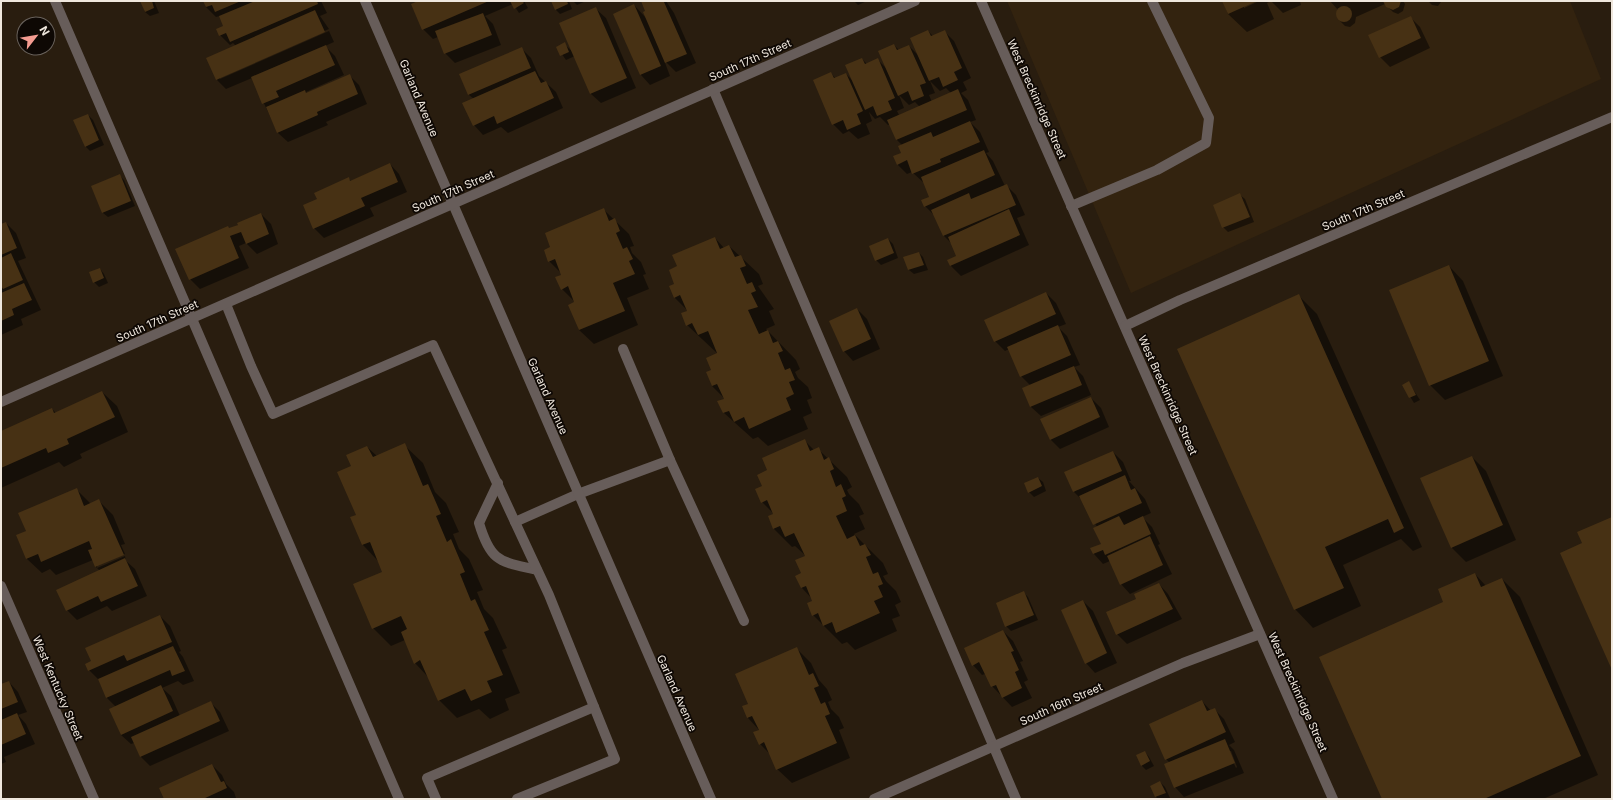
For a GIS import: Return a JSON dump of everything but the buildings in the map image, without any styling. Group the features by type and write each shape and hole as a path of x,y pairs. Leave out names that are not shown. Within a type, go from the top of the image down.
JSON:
{"street":[{"path":"55,1 191,319 235,415 399,799"},
{"name":"Garland Avenue","path":"365,1 711,799"},
{"name":"South 17th Street","path":"1,402 915,1"},
{"name":"West Breckinridge Street","path":"980,1 1333,799"},
{"path":"1071,206 1158,170 1206,143 1209,118 1152,1"},
{"path":"713,89 1016,799"},
{"name":"South 17th Street","path":"1124,326 1180,300 1612,117"},
{"path":"226,304 251,366 273,414 434,345 537,570 615,759 517,799"},
{"path":"623,350 670,460 744,621"},
{"path":"515,522 578,494 670,460"},
{"path":"498,483 479,523 486,544 501,561 537,570"},
{"name":"West Kentucky Street","path":"1,586 94,799"},
{"name":"South 16th Street","path":"874,799 1183,663 1260,634"},
{"path":"436,799 428,778 594,707"}],"shaded area":[{"path":"1007,1 1570,1 1601,79 1131,293"}]}
